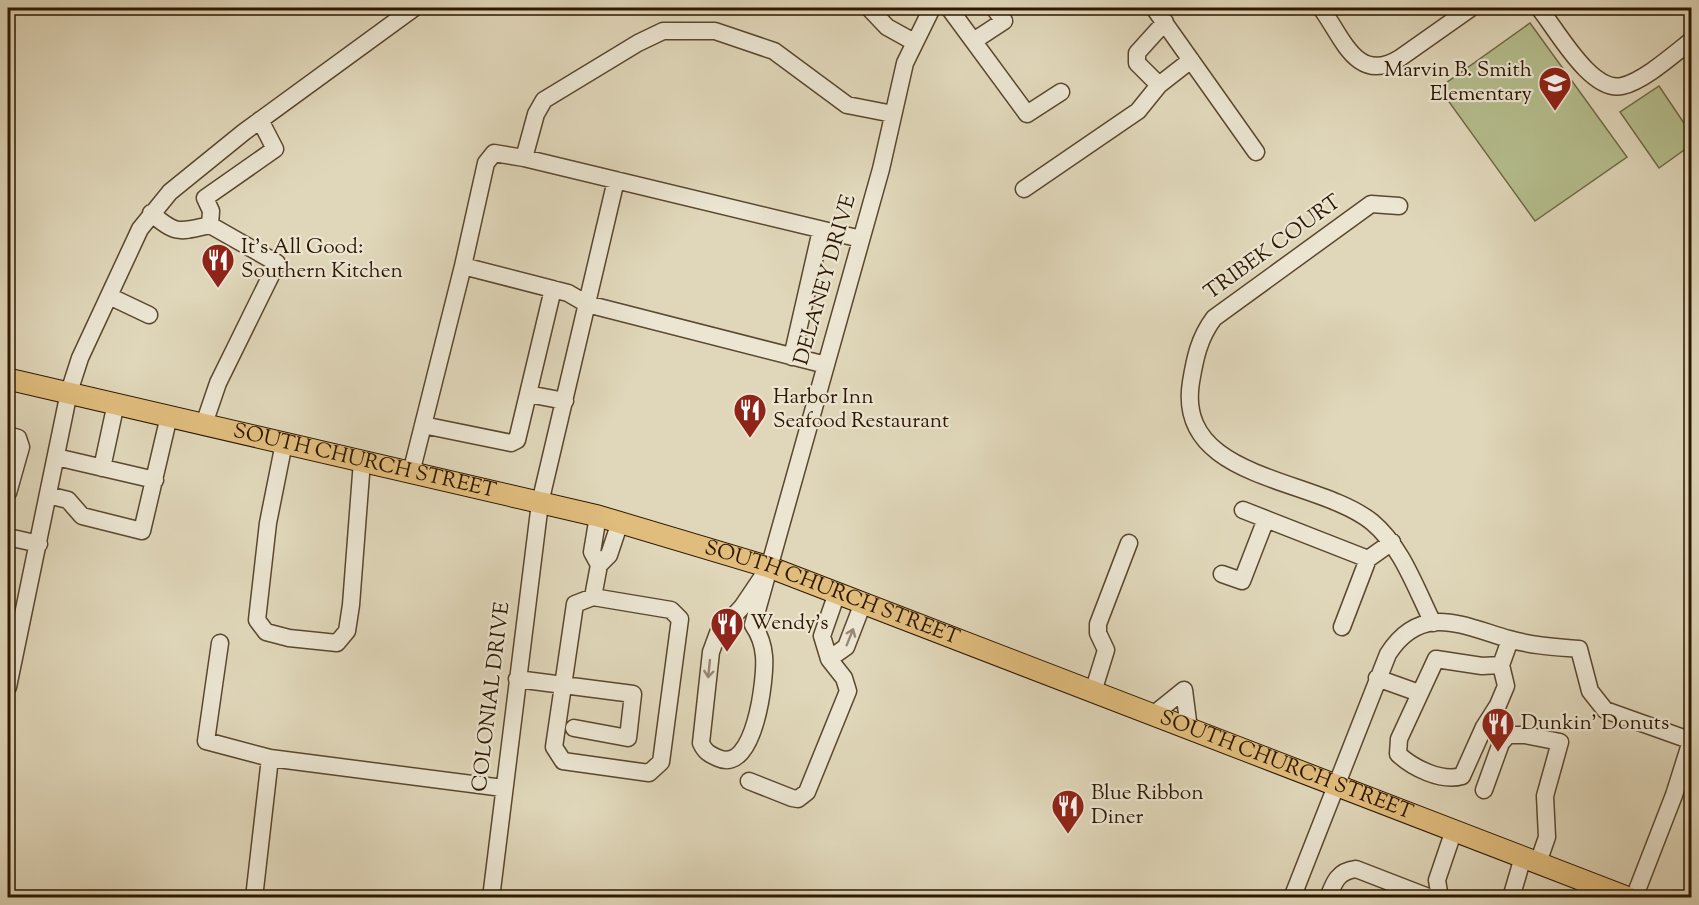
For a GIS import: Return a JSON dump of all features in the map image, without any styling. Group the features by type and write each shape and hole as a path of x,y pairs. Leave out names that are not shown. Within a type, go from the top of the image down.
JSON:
{"main road":[{"name":"SOUTH CHURCH STREET","path":"8,379 598,516 769,567 1629,897"}],"street":[{"path":"8,687 69,392 80,358 140,229 170,192 202,166 260,120 414,8"},
{"path":"869,8 887,27 914,42"},
{"name":"DELANEY DRIVE","path":"769,567 742,607 718,633 711,652 701,743 705,752 723,760 732,759 741,753 760,710 764,658 760,636 753,625 861,239 905,63 932,8"},
{"path":"949,8 975,40 1027,114 1061,92"},
{"path":"975,40 1004,21 994,8"},
{"path":"1154,8 1256,152"},
{"path":"1321,8 1356,59 1375,68 1395,61 1471,8"},
{"path":"1539,8 1594,78 1611,87 1624,86 1641,77 1692,40"},
{"path":"1159,85 1137,63 1137,53 1165,22"},
{"path":"524,158 536,114 544,100 638,43 663,31 715,31 774,51 847,105 893,114"},
{"path":"1024,189 1138,111 1159,85 1191,60"},
{"path":"210,225 211,212 205,198 274,149 260,120"},
{"path":"411,473 463,266 486,163 494,153 524,158 861,239"},
{"path":"202,166 218,189"},
{"name":"COLONIAL DRIVE","path":"491,897 540,503 616,180"},
{"name":"TRIBEK COURT","path":"1399,206 1371,204 1214,318 1202,334 1188,396 1195,429 1209,447 1250,471 1344,504 1372,523 1392,542 1432,623"},
{"path":"151,213 170,229 185,231 210,225 277,263 218,382 204,424"},
{"path":"792,357 821,230"},
{"path":"463,266 568,292 587,304 826,365"},
{"path":"423,425 511,443 517,440 554,289"},
{"path":"109,296 149,315"},
{"path":"528,394 565,401"},
{"path":"102,468 116,404"},
{"path":"48,495 68,500 81,516 142,531 169,416"},
{"path":"8,435 18,438 21,447 8,493"},
{"path":"284,443 268,523 257,620 266,632 289,638 337,642 347,631 362,461"},
{"path":"56,457 155,480"},
{"path":"1243,510 1368,559"},
{"path":"598,516 592,552 599,565"},
{"path":"1222,574 1242,581 1266,519"},
{"path":"593,597 599,565 609,555 620,522"},
{"path":"8,537 39,544"},
{"path":"1342,627 1368,559 1392,542"},
{"path":"1093,692 1106,650 1098,633 1098,624 1129,543"},
{"path":"750,781 792,798 798,799 807,792 848,691 844,678 829,659 822,636 837,593"},
{"path":"593,597 671,610 680,619 661,762 649,773 563,760 554,747 575,604 593,597"},
{"path":"829,659 846,647 863,603"},
{"path":"1292,897 1388,654 1404,633 1417,626 1454,623 1475,627 1510,639 1579,649 1590,691 1605,710 1691,741 1674,795 1634,897"},
{"path":"1501,665 1482,666 1436,659 1400,739 1398,754 1409,764 1437,775 1452,778 1462,776 1506,686 1501,665 1510,639"},
{"path":"220,644 206,741 270,758 503,788"},
{"path":"1377,678 1419,693"},
{"path":"517,679 633,694 628,738 574,728"},
{"path":"1153,715 1184,690 1189,729"},
{"path":"1484,790 1501,743 1509,735 1525,735 1560,742 1545,796 1547,837 1530,860 1511,897"},
{"path":"255,897 270,758"},
{"path":"1440,897 1437,880 1454,830"},
{"path":"1328,897 1338,876 1346,870 1356,869 1431,897"}],"green space":[{"path":"1530,23 1627,157 1535,221 1439,88"},
{"path":"1659,86 1692,135 1691,145 1659,168 1620,112"}],"place":[{"name":"Marvin B. Smith Elementary","path":"1555,112"},
{"name":"It's All Good: Southern Kitchen","path":"218,289"},
{"name":"Harbor Inn Seafood Restaurant","path":"750,439"},
{"name":"Wendy's","path":"727,653"},
{"name":"Dunkin' Donuts","path":"1498,753"},
{"name":"Blue Ribbon Diner","path":"1068,835"}]}
